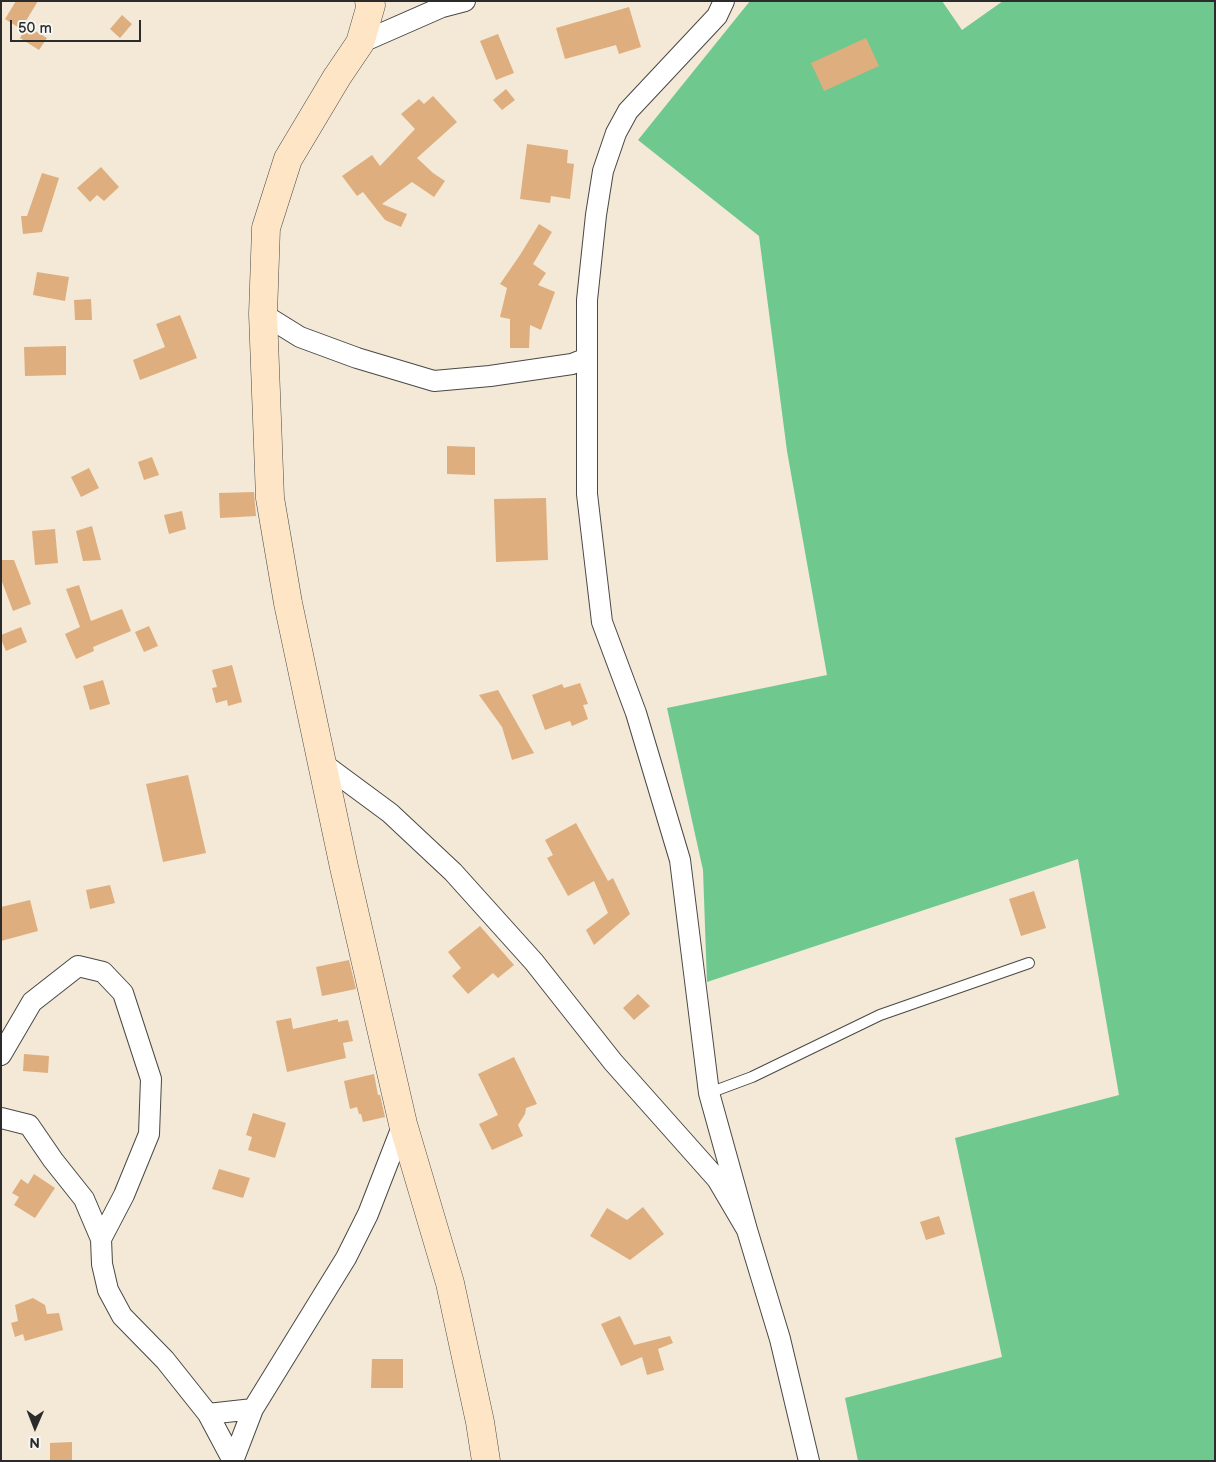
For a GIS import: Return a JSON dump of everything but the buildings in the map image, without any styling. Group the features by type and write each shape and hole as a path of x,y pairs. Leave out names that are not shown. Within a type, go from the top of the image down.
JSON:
{"street":[{"path":"370,1 371,5 360,43 337,77 288,159 266,228 263,314 270,498 288,603 344,867 403,1124 450,1283 480,1422 486,1461"},
{"path":"360,43 442,7 466,1"},
{"path":"724,1 717,16 628,111 616,133 603,171 596,215 587,300 587,494 602,622 636,713 680,860 709,1093 746,1230 780,1339 810,1461"},
{"path":"263,314 300,337 356,358 434,381 490,376 563,366 587,358"},
{"path":"321,762 390,813 453,872 534,962 613,1062 717,1179 746,1230"},
{"path":"1,1055 32,1002 78,966 103,972 123,993 151,1079 148,1134 124,1196 101,1239"},
{"path":"1,1118 29,1125 53,1160 84,1199 101,1239 102,1264 108,1290 122,1316 165,1360 208,1414 233,1461"},
{"path":"233,1461 253,1409 346,1258 368,1214 403,1124"},
{"path":"208,1414 253,1409"}],"lane":[{"path":"709,1093 752,1077 880,1015 1029,963"}],"green space":[{"path":"750,1 942,1 962,30 1003,1 1215,1 1215,1461 858,1461 845,1398 1002,1357 955,1138 1119,1095 1078,859 707,982 703,870 667,708 827,675 787,451 759,236 638,140"}]}
